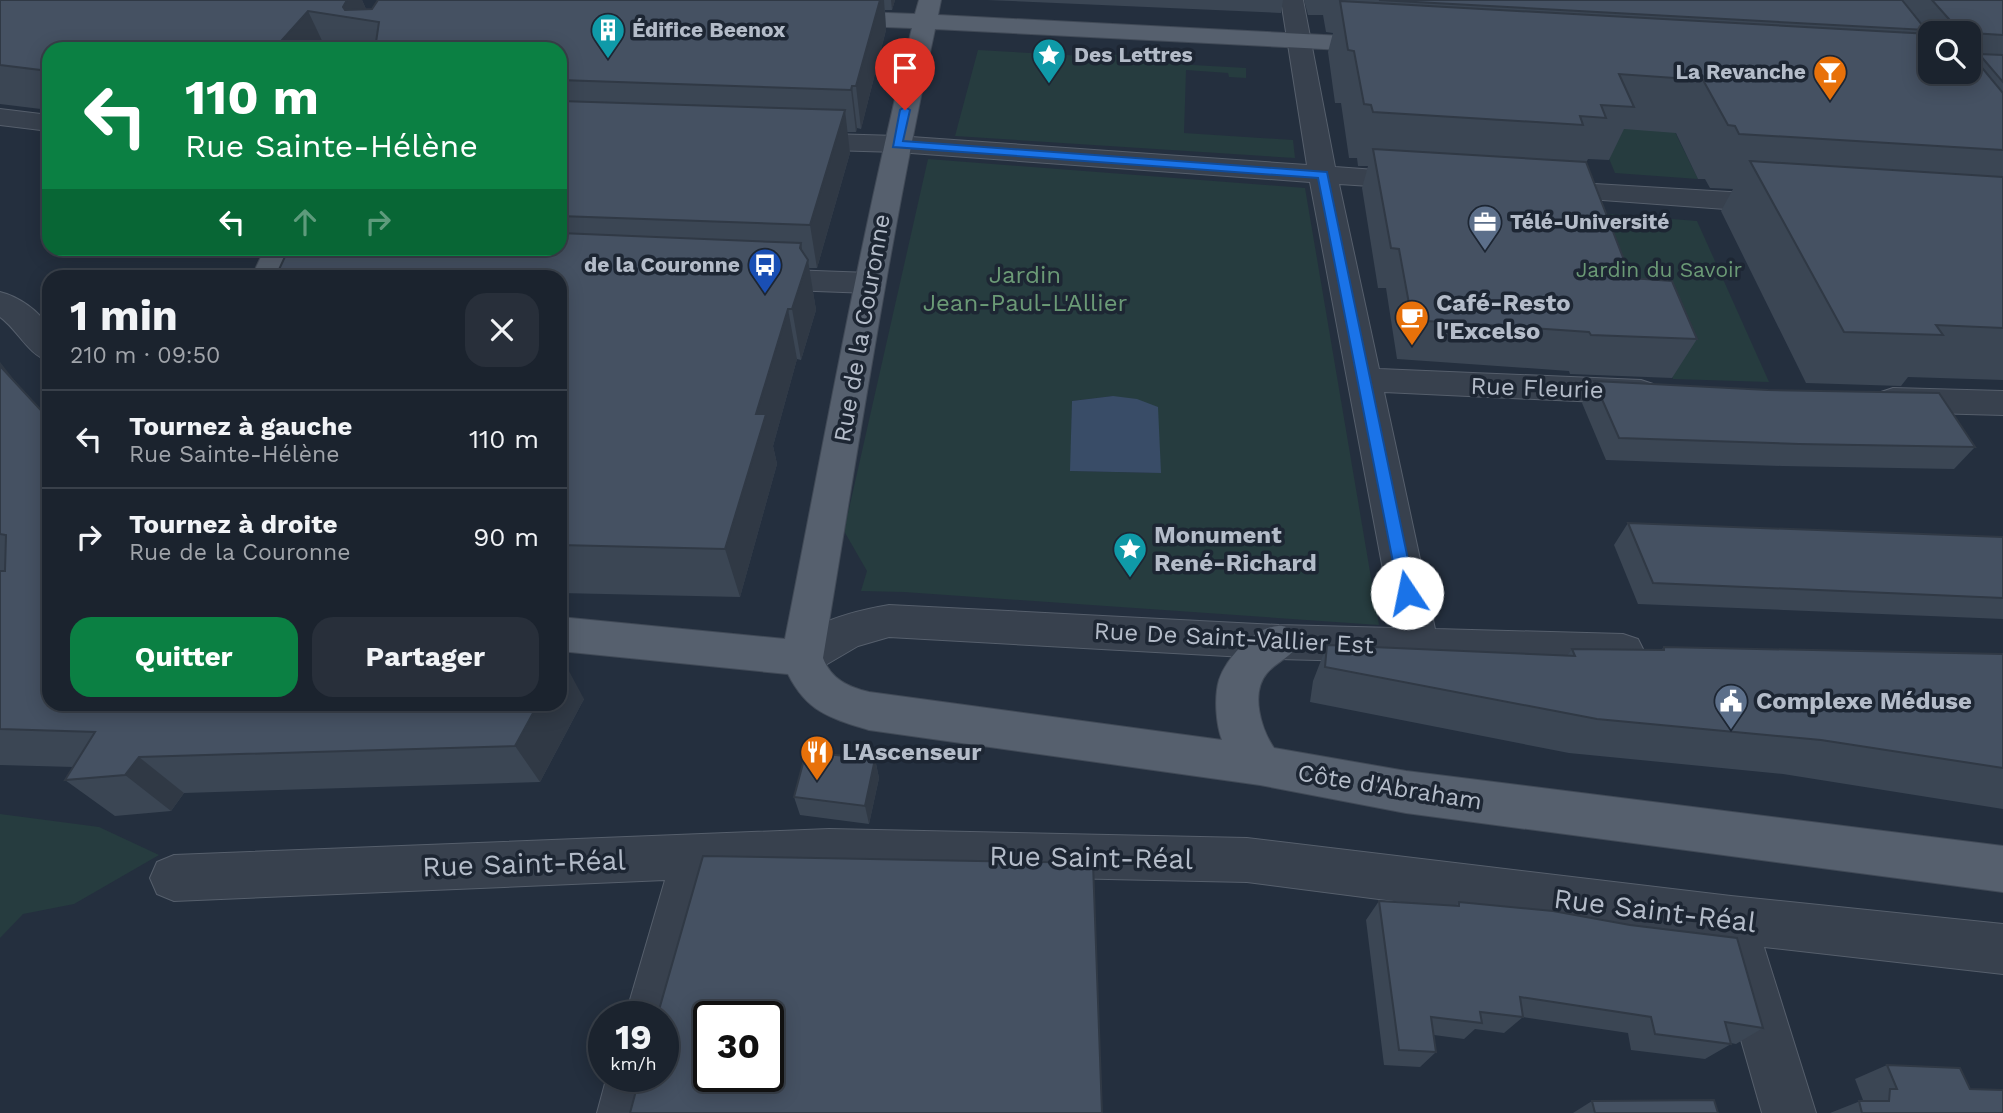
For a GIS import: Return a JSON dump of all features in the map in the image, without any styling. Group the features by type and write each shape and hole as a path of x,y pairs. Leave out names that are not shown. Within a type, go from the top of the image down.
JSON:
{"main road":[{"path":"818,17 928,11 1407,47"},
{"name":"Rue de la Couronne","path":"802,658 897,144 928,11"},
{"path":"567,635 802,658"},
{"path":"1260,765 1242,736 1238,703 1240,681 1253,660 1279,642"},
{"name":"Côte d'Abraham","path":"802,658 809,679 832,701 869,711 1260,765 1406,792 2003,869"}],"street":[{"path":"1292,0 1323,175 1418,646"},
{"path":"0,117 42,122"},
{"path":"777,140 897,144 1446,183"},
{"path":"1514,187 1813,206"},
{"path":"728,278 870,283"},
{"path":"0,302 23,318 42,341"},
{"name":"Rue Fleurie","path":"1365,380 1666,393"},
{"path":"1869,400 2003,403"},
{"name":"Rue De Saint-Vallier Est","path":"802,658 837,634 889,621 1279,642 1655,652"},
{"name":"Rue Saint-Réal","path":"174,878 829,852 1248,860 1731,920 2003,949"},
{"path":"654,1001 695,856"},
{"path":"1731,920 1790,1113"},
{"path":"624,1113 630,1092"}],"green space":[{"path":"978,50 1103,57 1104,54 1140,56 1140,62 1246,68 1246,78 1229,77 1228,73 1186,70 1184,133 1293,140 1295,158 955,136"},
{"path":"1653,87 1698,179 1615,173 1596,127"},
{"name":"Jardin Jean-Paul-L'Allier","path":"928,159 1305,188 1379,625 861,591 867,571 844,531","holes":["1113,396 1161,473 1071,471 1072,401"]},
{"name":"Jardin du Savoir","path":"1571,211 1697,221 1769,382 1673,379 1650,321"},
{"path":"0,814 99,827 159,855 74,904 23,914 0,938"}],"water":[{"path":"1113,396 1137,399 1158,407 1161,473 1070,471 1072,401"}],"building":[{"path":"0,0 347,0 343,7 345,10 372,9 378,0 880,0 856,86 852,86 851,90 567,80 567,42 376,42 379,22 308,11 280,42 42,42 42,70 0,65"},
{"path":"1379,0 1902,0 1919,21 1918,30"},
{"path":"1932,0 2003,0 2003,35 1981,34 1981,21 1951,21"},
{"path":"1340,1 1918,33 1918,84 1981,84 1981,66 2003,93 2003,150 1739,134 1735,126 1728,125 1703,80 1619,74 1634,107 1601,105 1606,118 1580,116 1583,125 1373,112 1371,105 1364,104 1354,51 1348,50"},
{"path":"1981,54 2003,55 2003,82 1981,56"},
{"path":"567,101 845,110 810,225 567,216"},
{"path":"1373,149 1586,162 1631,278 1672,281 1697,339 1591,335 1589,332 1412,320 1399,249 1391,248"},
{"path":"1750,161 2003,177 2003,328 1936,325 1943,335 1844,332"},
{"path":"567,233 801,243 800,248 808,260 792,309 788,309 756,414 766,414 725,549 567,545 567,270 279,270 285,256 567,256"},
{"path":"0,366 42,411 42,711 534,711 515,746 139,757 125,775 65,780 95,732 0,729 0,571 5,571 6,535 0,534"},
{"path":"1594,381 1768,390 1939,393 1975,447 1619,438"},
{"path":"1628,523 2003,537 2003,598 1653,583"},
{"path":"1327,645 1575,656 1572,649 1664,650 1664,647 2003,654 2003,768 1821,740 1597,719 1325,667"},
{"path":"806,752 875,759 865,806 794,797"},
{"path":"703,856 1093,863 1102,1113 630,1113 636,1092 679,1092 679,1001 662,1001"},
{"path":"1379,901 1459,906 1459,902 1553,911 1630,925 1737,938 1763,1028 1725,1022 1731,1044 1655,1034 1651,1017 1520,997 1523,1017 1480,1012 1482,1023 1431,1017 1436,1052 1399,1050"},
{"path":"1887,1065 1960,1068 1970,1089 2003,1090 2003,1113 1862,1113 1859,1101 1889,1101 1890,1089 1897,1089"},
{"path":"1714,1100 1718,1113 1595,1113 1592,1101"}],"place":[{"name":"Édifice Beenox","path":"608,60"},
{"name":"Des Lettres","path":"1049,85"},
{"name":"La Revanche","path":"1830,102"},
{"name":"Télé-Université","path":"1485,252"},
{"name":"de la Couronne","path":"765,295"},
{"name":"Café-Resto l'Excelso","path":"1412,347"},
{"name":"Monument René-Richard","path":"1130,579"},
{"name":"Complexe Méduse","path":"1731,731"},
{"name":"L'Ascenseur","path":"817,782"}],"route":[{"path":"905,110 897,144 1323,175 1407,593"}]}
